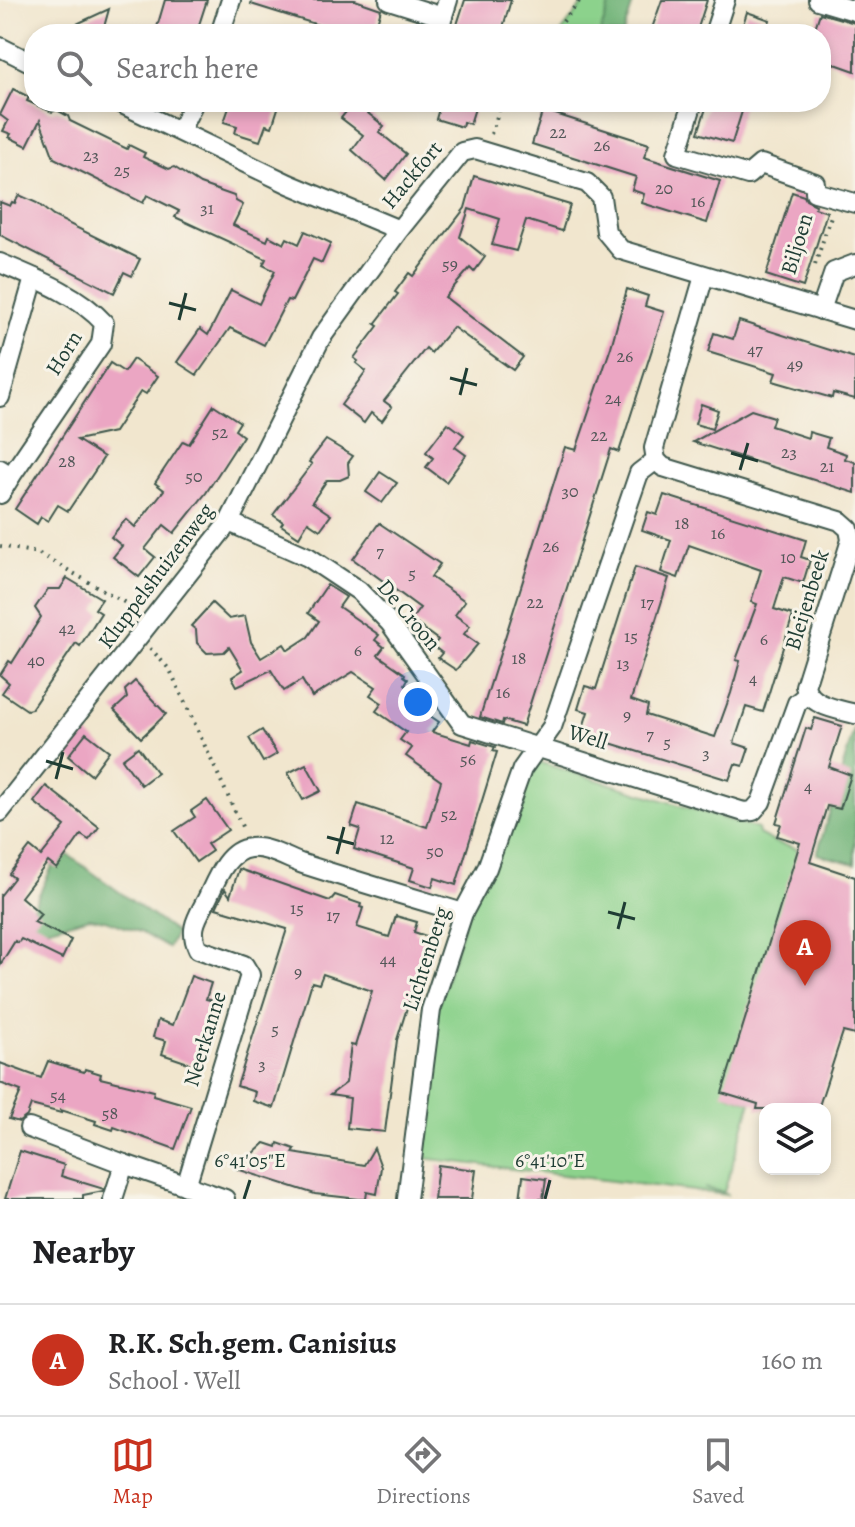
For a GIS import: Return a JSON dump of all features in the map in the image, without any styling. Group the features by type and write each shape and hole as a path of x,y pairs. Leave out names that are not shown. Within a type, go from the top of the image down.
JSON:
{"street":[{"path":"223,24 231,0"},
{"path":"389,0 443,17"},
{"path":"717,24 725,0"},
{"path":"818,0 855,11"},
{"path":"0,47 24,59"},
{"name":"Hackfort","path":"139,112 289,184 399,230 462,152 475,149 485,152"},
{"path":"180,131 189,112"},
{"name":"Biljoen","path":"690,112 677,154 748,175 761,164 815,183 815,192 855,203"},
{"path":"485,152 587,183 601,197 606,232 621,250 855,320"},
{"name":"Kluppelshuizenweg","path":"0,812 229,522 321,338 399,230"},
{"name":"Horn","path":"0,263 92,310 104,323 101,344 5,472 0,494"},
{"name":"Biljoen","path":"812,308 834,272 855,264"},
{"path":"656,460 654,448 704,276"},
{"name":"Horn","path":"0,397 34,278"},
{"name":"Bleijenbeek","path":"656,460 663,467 840,521 849,529 851,540 805,686 807,695"},
{"name":"Well","path":"656,460 639,473 552,727 538,748 744,812 753,811 761,802 797,703 807,695"},
{"name":"De Croon","path":"229,522 308,557 359,591 390,623 462,724 538,748"},
{"path":"807,695 819,703 855,714"},
{"name":"Lichtenberg","path":"407,1199 431,1010 463,913 487,868 522,769 538,748"},
{"path":"251,847 463,913"},
{"name":"Neerkanne","path":"186,1186 250,975 244,965 198,949 192,937 194,926 220,871 239,852 251,847"},
{"path":"29,1128 225,1199"},
{"path":"113,1199 124,1164"}],"path":[{"path":"561,24 580,0"},
{"path":"485,152 499,112"},
{"name":"Biljoen","path":"812,308 836,198"},
{"path":"0,546 38,553 154,620"},
{"path":"140,638 170,670 251,847"}],"green space":[{"path":"586,0 611,0 603,24 568,24"},
{"path":"611,0 634,0 626,24 603,24"},
{"path":"855,726 855,864 817,854"},
{"path":"535,761 758,829 759,834 774,842 801,850 727,1094 751,1102 724,1192 704,1188 728,1195 414,1157 427,1040 470,905 521,780"},
{"path":"60,849 176,933 168,948 140,932 90,917 20,936"}],"building":[{"path":"165,0 207,0 199,24 158,24"},
{"path":"252,0 355,0 381,9 377,24 315,24 251,4"},
{"path":"465,0 511,0 504,24 457,24"},
{"path":"662,0 707,0 699,24 654,24"},
{"path":"109,9 105,24 77,24"},
{"path":"747,12 770,20 769,24 743,24"},
{"path":"820,13 855,23 855,71 831,63 831,24 816,24"},
{"path":"13,89 24,94 24,112 61,112 70,121 127,149 129,145 145,153 143,157 169,169 174,167 200,184 234,196 243,205 233,225 267,241 269,236 284,244 287,238 299,244 305,231 331,243 322,263 313,259 292,301 287,300 264,345 230,328 197,375 177,362 200,329 208,335 231,290 259,304 275,271 263,265 266,259 175,217 179,211 147,195 143,203 54,158 40,120 27,146 9,137 11,134 3,131 8,121 0,115"},
{"path":"228,112 277,112 272,127 266,125 260,141 235,133 237,126 224,122"},
{"path":"346,112 366,112 384,126 379,132 406,154 386,180 352,150 363,135 341,118"},
{"path":"438,112 474,112 470,124 463,122 462,127 436,119"},
{"path":"542,112 549,112 649,144 644,157 720,181 707,223 642,203 644,194 632,190 636,177 532,144"},
{"path":"705,112 742,112 732,143 698,133"},
{"path":"474,176 570,205 562,231 526,220 516,251 492,245 500,219 469,209 460,237 485,257 474,272 470,268 445,297 523,357 513,370 453,327 431,353 426,348 384,401 392,407 382,421 371,413 364,423 341,405 366,371 354,358 378,326 375,324 398,294 395,292 409,273 413,276 465,208"},
{"path":"792,192 804,196 816,205 815,208 827,212 803,287 766,275"},
{"path":"19,195 37,203 53,216 140,259 132,276 124,272 114,293 0,235 0,202 10,206"},
{"path":"627,289 648,296 645,306 664,312 619,452 611,449 523,726 503,720 502,724 480,717 565,447 576,450"},
{"path":"739,321 855,358 855,399 833,393 832,398 773,381 776,373 708,352 714,333 733,339"},
{"path":"133,359 158,376 146,394 141,391 114,432 77,440 104,457 68,511 58,505 48,521 41,517 37,524 15,509 110,363 124,372"},
{"path":"701,404 718,410 712,429 695,424"},
{"path":"214,405 240,422 235,430 243,436 206,493 174,533 164,525 145,549 155,557 139,577 113,557 122,546 111,537 126,519 135,527 164,490 155,483 183,441 189,444"},
{"path":"751,410 774,417 771,426 808,438 809,432 829,438 826,447 846,454 845,459 855,462 855,493 693,442"},
{"path":"448,423 464,435 455,447 466,455 446,482 426,467 433,458 426,452"},
{"path":"326,440 353,456 348,463 349,476 327,480 312,502 331,515 320,530 308,522 299,537 281,525 283,522 273,515 312,464 309,462"},
{"path":"380,472 397,483 382,503 366,492"},
{"path":"664,495 806,540 801,557 810,560 803,583 784,577 774,609 793,615 763,712 746,707 734,743 749,748 743,766 735,764 729,780 581,734 588,712 578,709 585,686 596,689 635,567 669,578 631,700 648,706 646,715 715,737 731,693 740,661 736,660 757,604 751,602 761,570 689,545 678,578 661,572 671,540 642,530 648,512 657,515"},
{"path":"379,523 440,564 431,577 465,601 455,615 470,626 464,634 478,644 456,670 438,658 442,653 433,646 438,640 411,620 420,608 353,559"},
{"path":"67,578 102,599 95,609 101,613 80,646 76,643 31,709 27,710 2,693 9,683 0,675 9,661 12,663 41,617 35,608 48,589 60,589"},
{"path":"327,585 346,597 339,607 379,635 375,640 384,647 378,655 408,679 405,684 413,691 407,700 439,722 432,732 471,744 472,740 495,747 493,751 497,752 456,885 435,878 432,887 410,880 414,868 354,849 360,829 351,826 358,804 427,827 441,781 406,756 412,748 400,740 406,732 376,711 382,703 370,695 376,687 353,672 312,697 302,680 284,691 271,670 237,686 232,677 243,670 229,647 224,652 207,653 197,643 196,630 191,626 212,603 229,619 245,616 251,642 261,658 284,644 288,650 308,637 319,621 308,613"},
{"path":"135,681 166,714 141,738 114,710 127,698 125,690"},
{"path":"815,718 842,726 829,767 851,775 840,809 827,806 810,862 855,877 855,1035 843,1032 820,1103 759,1103 757,1109 758,1104 722,1093 800,843 777,836 781,824 776,823 806,728 811,730"},
{"path":"262,730 277,754 263,762 249,738"},
{"path":"86,733 109,751 91,775 68,756"},
{"path":"138,747 157,773 141,785 122,759"},
{"path":"306,764 321,791 303,800 288,773"},
{"path":"46,786 99,827 89,840 81,835 57,869 48,862 21,897 41,914 34,922 71,940 62,959 21,939 18,943 15,941 0,965 0,896 14,878 9,874 30,847 41,856 65,826 34,802"},
{"path":"207,800 228,830 207,844 212,851 196,862 174,831 195,817 191,811"},
{"path":"239,869 330,901 335,895 361,904 363,908 357,927 389,937 396,916 417,922 414,932 429,937 397,1040 385,1132 347,1128 350,1098 330,1095 346,1083 351,1045 355,1046 372,991 323,974 319,984 312,982 274,1108 253,1101 255,1092 237,1086 287,929 216,908 225,889 230,896"},
{"path":"191,976 211,983 206,999 214,1001 194,1065 162,1054 166,1041 153,1037 158,1020 173,1025"},
{"path":"48,1061 101,1074 100,1078 154,1091 153,1095 191,1106 175,1149 61,1110 61,1113 31,1105 27,1116 19,1122 9,1119 21,1091 0,1083 0,1063 41,1078"},
{"path":"265,1143 277,1147 278,1143 295,1149 293,1153 364,1165 374,1148 381,1167 377,1194 367,1192 366,1199 359,1199 315,1194 237,1169"},
{"path":"20,1151 64,1165 61,1176 104,1189 83,1195 83,1199 5,1199"},
{"path":"438,1165 476,1170 472,1199 434,1199"},
{"path":"523,1176 546,1179 543,1199 520,1199"}],"place":[{"name":"R.K. Sch.gem. Canisius","path":"805,986"}]}
